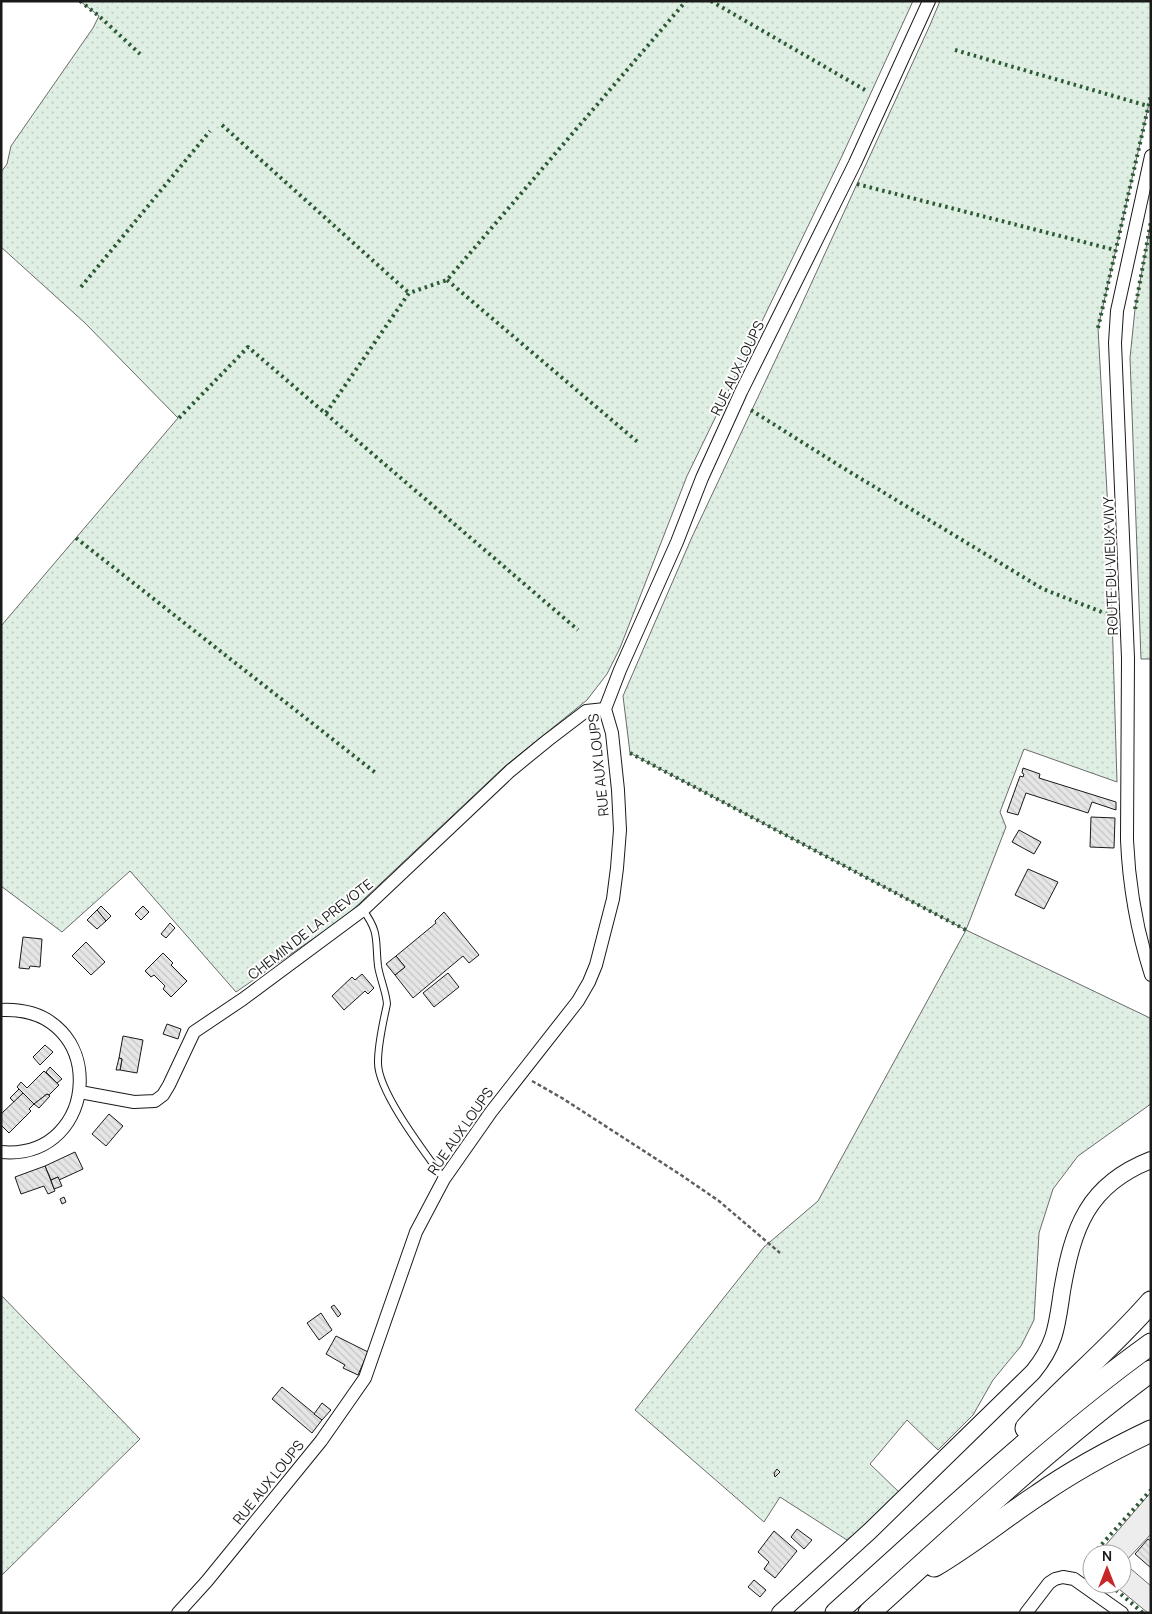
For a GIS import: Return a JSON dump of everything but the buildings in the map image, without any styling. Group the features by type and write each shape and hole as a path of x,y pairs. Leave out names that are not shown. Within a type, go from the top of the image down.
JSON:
{"highway":[{"path":"958,1503 1052,1400 1120,1337 1151,1302"},
{"path":"836,1613 1005,1461 1092,1389 1151,1344"},
{"path":"869,1613 1040,1459 1151,1371"},
{"path":"893,1591 964,1549 1013,1512 1063,1478 1100,1456 1151,1431"}],"street":[{"name":"RUE AUX LOUPS","path":"178,1613 207,1581 321,1441 365,1378 416,1232 444,1178 520,1074 578,1001 589,982 596,965 613,899 620,830 615,757 612,733 605,709 710,461 855,163 929,1"},
{"name":"ROUTE DU VIEUX VIVY","path":"1151,156 1117,311 1115,343 1128,658 1128,866 1135,916 1151,975"},
{"name":"CHEMIN DE LA PREVOTE","path":"80,1092 134,1102 155,1101 169,1085 194,1032 266,983 363,910 510,771 586,710 605,709"},
{"path":"1,1010 30,1012 48,1020 62,1032 72,1046 80,1072 80,1092 76,1107 57,1134 48,1141 25,1151 1,1152"},
{"path":"780,1613 870,1531 1033,1372 1044,1358 1052,1342 1067,1264 1078,1225 1092,1202 1106,1188 1122,1174 1151,1160"},
{"path":"1026,1613 1049,1583 1063,1577 1074,1579 1122,1613"}],"lane":[{"path":"363,910 372,922 374,929 378,966 387,1004 378,1063 380,1077 385,1091 444,1178"}],"path":[{"path":"520,1074 562,1098 719,1201 780,1253"}],"green space":[{"path":"80,1 913,1 842,156 687,476 620,648 607,674 587,700 504,767 346,916 236,992 130,871 62,932 1,886 1,626 178,418 85,323 1,247 1,172 7,164 11,146 93,28 99,16"},
{"path":"940,1 1151,1 1151,95 1098,328 1110,547 1117,782 1024,749 1000,812 1006,827 966,930 630,753 623,696 692,537 800,308"},
{"path":"1151,221 1151,659 1141,659 1130,358 1135,309"},
{"path":"966,930 1150,1018 1151,1103 1078,1156 1053,1189 1039,1233 1034,1320 1021,1346 993,1380 973,1415 938,1450 907,1420 870,1464 902,1495 847,1540 780,1497 764,1522 635,1410 764,1247 818,1201"},
{"path":"1,1295 140,1439 1,1576"}],"shaded area":[{"path":"1151,1492 1151,1534 1132,1554 1132,1544 1107,1544"},
{"path":"1132,1570 1151,1586 1151,1613 1148,1613 1125,1594 1132,1594"}],"hedge":[{"path":"80,1 140,54"},
{"path":"326,413 409,293 447,280 686,1"},
{"path":"711,1 865,90"},
{"path":"955,50 1148,106"},
{"path":"1098,328 1151,95"},
{"path":"222,125 409,293"},
{"path":"81,287 210,131"},
{"path":"857,184 1115,250"},
{"path":"1135,309 1151,221"},
{"path":"447,280 640,444"},
{"path":"179,418 248,347 578,630"},
{"path":"751,410 1043,589 1112,616"},
{"path":"76,538 377,774"},
{"path":"630,753 966,930"},
{"path":"1102,1544 1151,1490"},
{"path":"1121,1594 1143,1613"}]}
